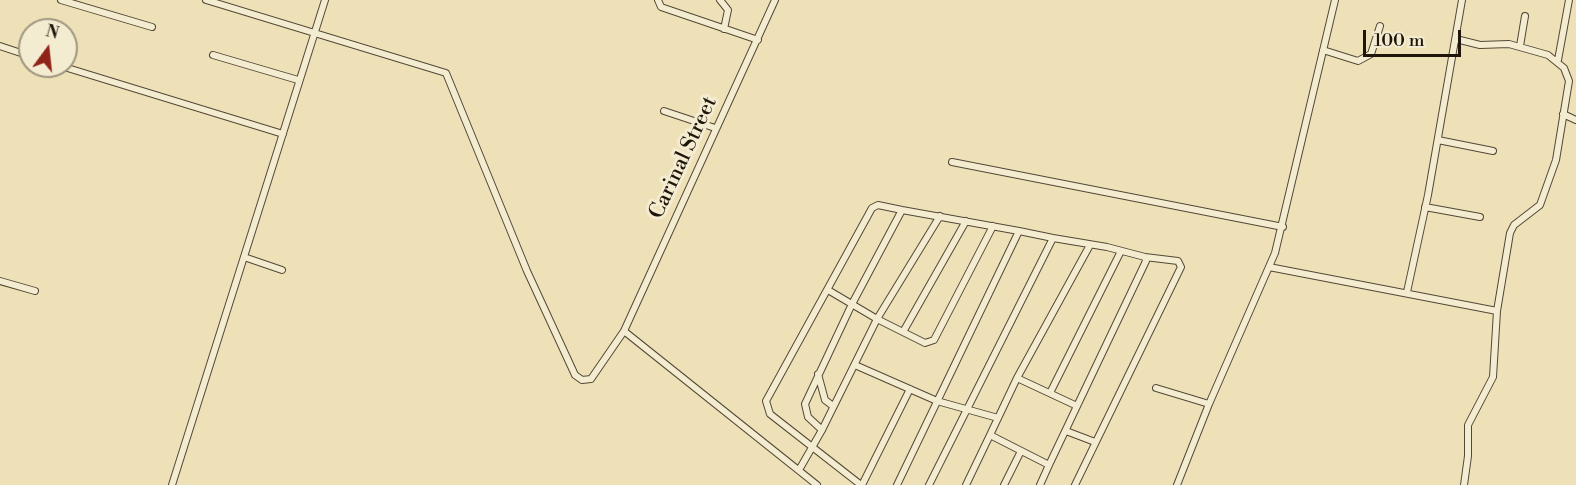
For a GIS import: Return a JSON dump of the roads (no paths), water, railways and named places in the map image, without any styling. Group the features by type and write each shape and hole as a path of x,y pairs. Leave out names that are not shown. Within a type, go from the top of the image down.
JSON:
{"street":[{"path":"61,0 152,27"},
{"path":"206,0 314,34"},
{"path":"172,485 325,0"},
{"path":"658,0 661,7 758,40"},
{"path":"720,0 728,10 724,29"},
{"name":"Carinal Street","path":"314,34 446,73 527,271 575,375 582,380 591,379 624,331 715,128 776,0"},
{"path":"1178,485 1209,404 1269,267 1283,226 1335,0"},
{"path":"1407,292 1438,140 1462,0"},
{"path":"1464,485 1468,456 1468,425 1493,377 1497,311 1510,233 1514,225 1540,205 1556,160 1569,81 1558,60 1569,0"},
{"path":"1520,46 1526,16"},
{"path":"1323,50 1358,61 1371,54 1380,26"},
{"path":"1456,39 1480,45 1520,46 1558,60"},
{"path":"0,46 18,52"},
{"path":"213,55 298,80"},
{"path":"78,71 283,134"},
{"path":"664,111 715,128"},
{"path":"1563,114 1576,120"},
{"path":"1438,140 1493,151"},
{"path":"952,162 1283,226"},
{"path":"910,389 862,485 770,414 766,401 872,208 879,205 1121,250 1145,257 1178,261 1181,267 1075,485"},
{"path":"1425,207 1480,217"},
{"path":"822,430 811,421 805,409 818,374 852,304 903,210"},
{"path":"799,470 822,430 877,319 940,216"},
{"path":"903,332 966,221"},
{"path":"828,290 877,319 925,343 934,340 993,226"},
{"path":"897,485 1019,231"},
{"path":"929,485 1053,238"},
{"path":"966,485 1017,378 1090,244"},
{"path":"1050,393 1121,250"},
{"path":"244,257 282,270"},
{"path":"1040,485 1146,264 1145,257"},
{"path":"1269,267 1497,311"},
{"path":"0,281 35,291"},
{"path":"624,331 817,485"},
{"path":"855,365 936,401 998,418"},
{"path":"818,374 825,400 833,406"},
{"path":"1017,378 1077,406"},
{"path":"1156,388 1209,404"},
{"path":"1066,431 1095,442"},
{"path":"990,435 1049,465"},
{"path":"1004,485 1021,451"}]}
